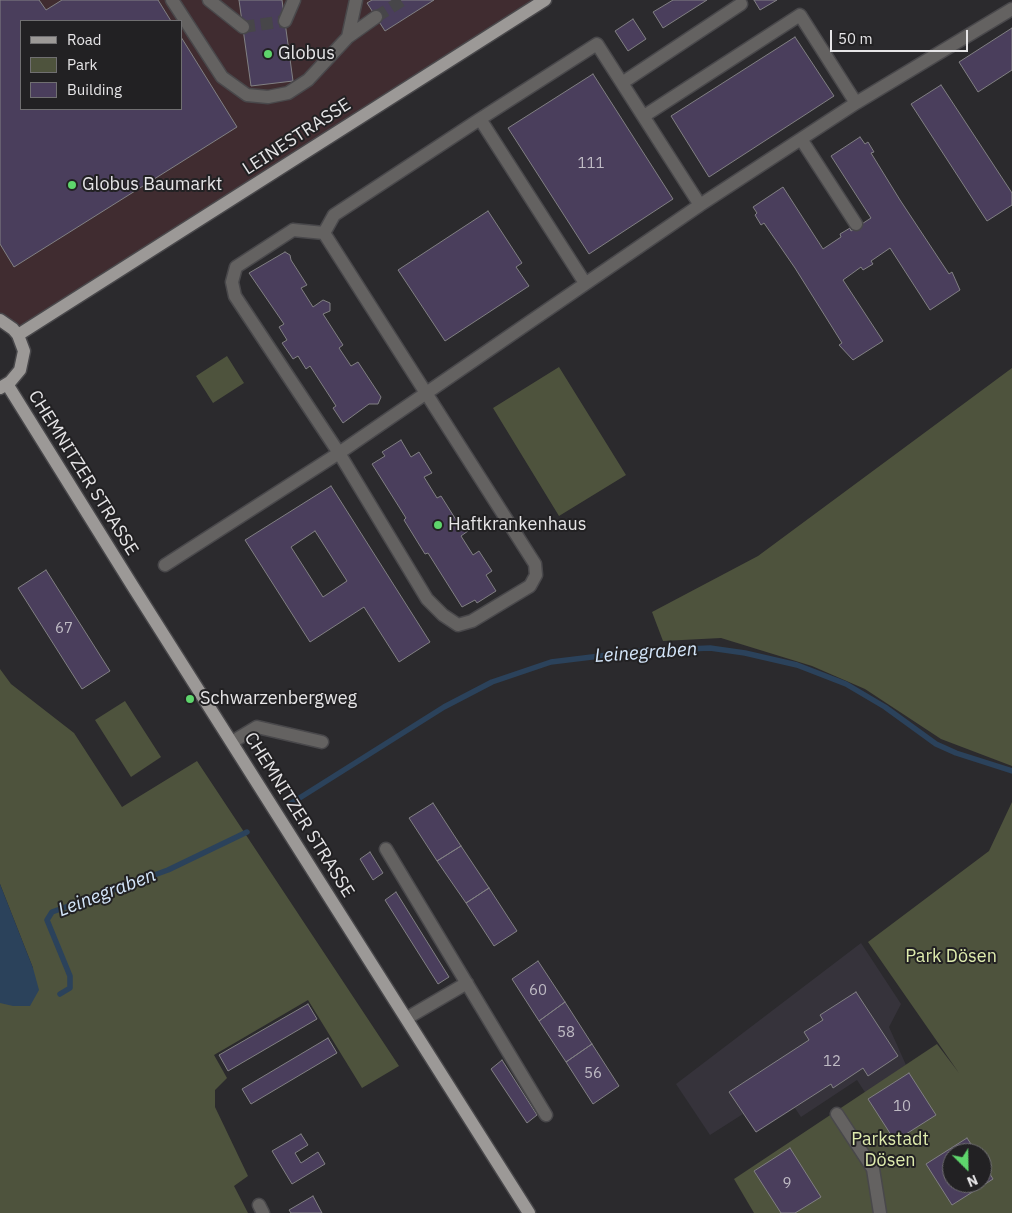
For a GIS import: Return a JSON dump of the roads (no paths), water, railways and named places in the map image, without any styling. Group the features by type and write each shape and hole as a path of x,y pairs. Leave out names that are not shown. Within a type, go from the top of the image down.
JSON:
{"main road":[{"name":"LEINESTRASSE","path":"18,335 545,0"},
{"path":"0,320 8,324 18,335 24,351 22,364 15,378 4,386"},
{"name":"CHEMNITZER STRASSE","path":"4,386 232,742 529,1213"}],"street":[{"path":"172,0 222,77 247,94 268,97 288,93 308,80 348,37 376,17"},
{"path":"209,0 243,27"},
{"path":"285,21 294,0"},
{"path":"348,37 356,0"},
{"path":"622,83 740,4"},
{"path":"165,565 211,533 338,453 700,205 856,103 1012,9"},
{"path":"644,116 800,15 856,103"},
{"path":"324,233 334,215 597,44 700,205"},
{"path":"480,119 585,283"},
{"path":"801,139 856,224"},
{"path":"293,230 324,233 427,392 534,564 536,575 530,586 472,621 458,625 443,615 427,599 338,453 235,296 232,282 236,267 293,230"},
{"path":"232,742 257,727 322,742"},
{"path":"386,849 546,1115"},
{"path":"406,1018 467,983"},
{"path":"837,1114 873,1170 880,1213"}],"water":[{"path":"0,884 33,968 39,990 30,1006 13,1006 0,1003"}],"waterway":[{"name":"Leinegraben","path":"290,804 444,707 492,682 551,662 641,651 710,648 745,653 797,665 846,684 885,707 936,744 956,753 1012,771"},
{"name":"Leinegraben","path":"60,994 70,988 70,976 47,920 52,912 168,870 247,832"}],"tunnel":[{"path":"376,17 403,0"},
{"path":"243,27 285,21"}],"place":[{"name":"Globus","path":"268,54"},
{"name":"Globus Baumarkt","path":"72,185"},
{"name":"Haftkrankenhaus","path":"438,525"},
{"name":"Schwarzenbergweg","path":"190,699"}],"park label":[{"name":"Park Dösen","path":"951,957"},
{"name":"Parkstadt Dösen","path":"890,1150"}]}
